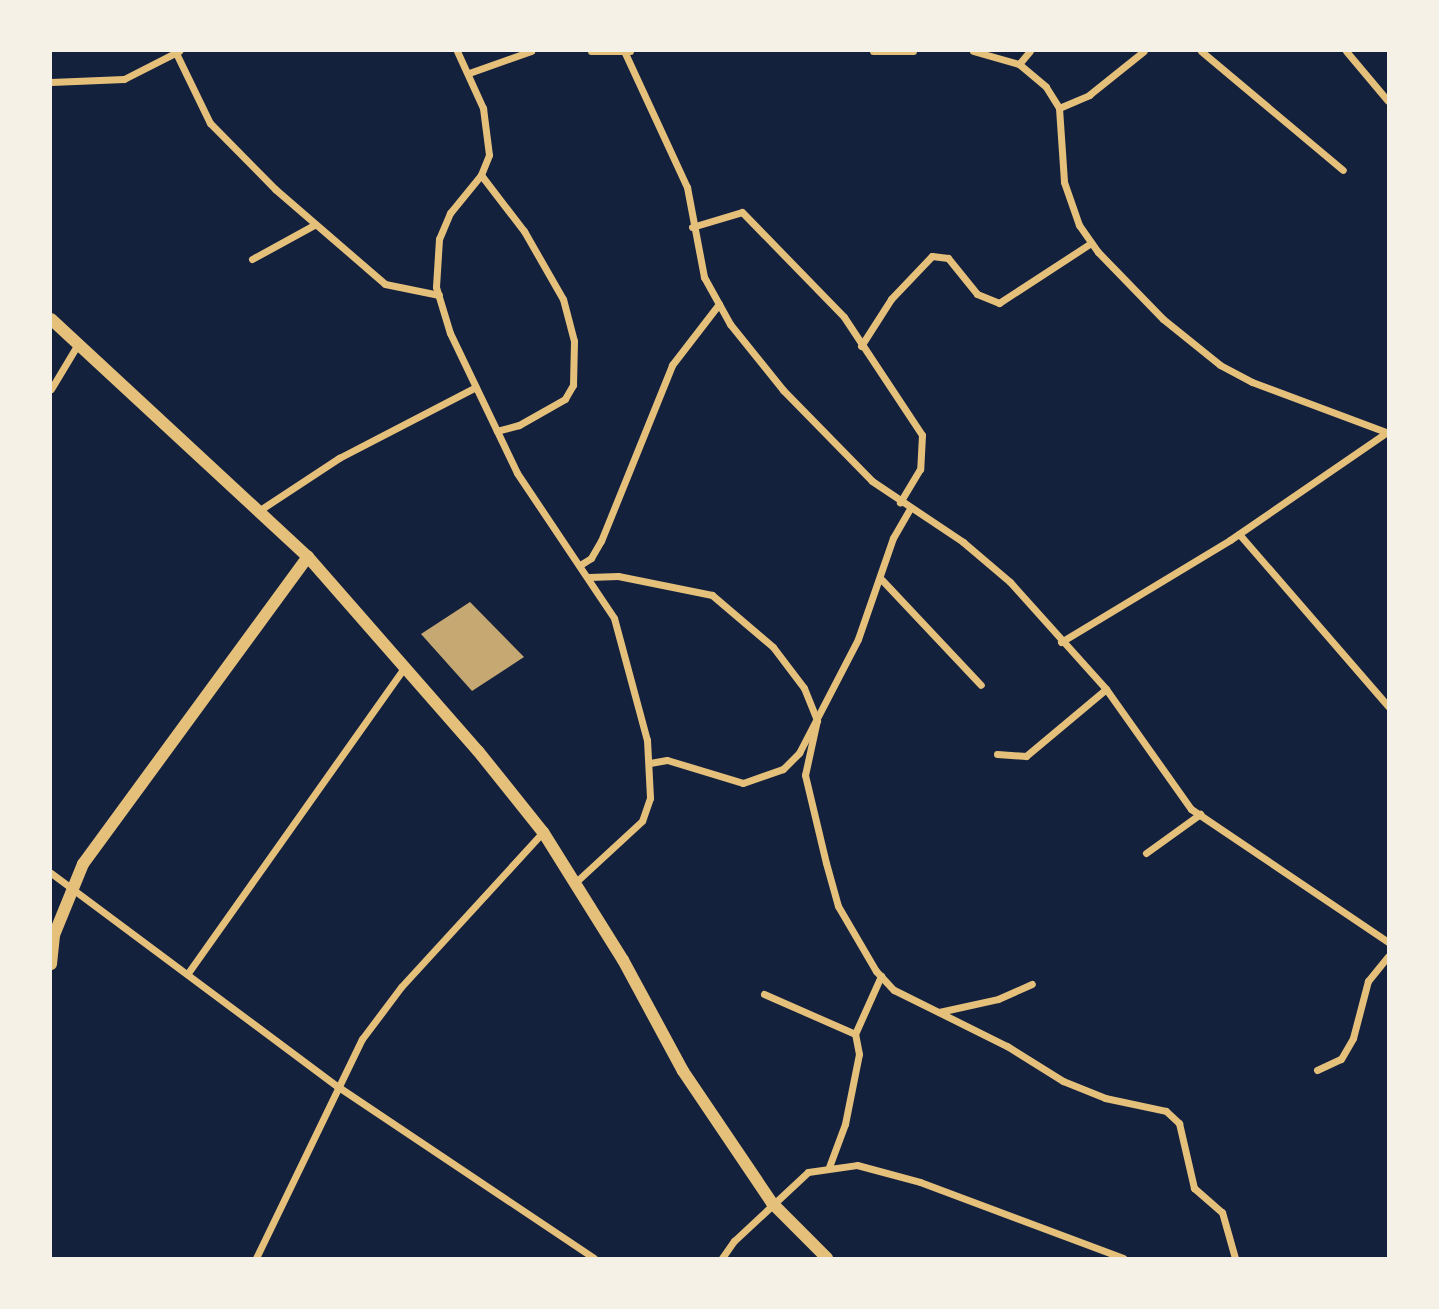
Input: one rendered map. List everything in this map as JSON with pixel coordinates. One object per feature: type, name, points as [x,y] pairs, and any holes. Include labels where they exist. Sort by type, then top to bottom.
[{"type":"street","points":[[457,51],[469,73],[489,133],[489,155],[481,175],[450,213],[439,239],[435,262],[439,295],[476,387],[542,515],[589,577],[614,618],[650,763],[650,798],[642,821],[576,881]]},
{"type":"street","points":[[469,73],[531,51]]},
{"type":"street","points":[[591,51],[627,52],[687,187],[692,227],[704,277],[719,304],[783,390],[843,454],[900,502],[963,542],[1010,582],[1061,642],[1106,689],[1200,814],[1388,942]]},
{"type":"street","points":[[873,51],[913,51]]},
{"type":"street","points":[[973,51],[1018,64],[1046,87],[1059,108],[1064,182],[1079,225],[1091,243],[1153,310],[1220,365],[1252,382],[1387,432]]},
{"type":"street","points":[[1018,64],[1030,51]]},
{"type":"street","points":[[1059,108],[1089,95],[1144,51]]},
{"type":"street","points":[[1201,51],[1343,170]]},
{"type":"street","points":[[1346,51],[1388,102]]},
{"type":"street","points":[[51,82],[124,79],[177,52],[224,141],[314,225],[384,284],[439,295]]},
{"type":"street","points":[[481,175],[524,231],[563,299],[574,341],[573,385],[565,399],[519,425],[497,431]]},
{"type":"street","points":[[692,227],[742,212],[844,317],[922,435],[920,469],[900,502]]},
{"type":"street","points":[[252,259],[314,225]]},
{"type":"street","points":[[861,346],[891,299],[932,256],[948,258],[977,294],[999,303],[1091,243]]},
{"type":"street","points":[[580,565],[592,558],[601,541],[671,365],[719,304]]},
{"type":"street","points":[[51,319],[308,557],[405,666],[543,832],[576,881],[683,1071],[772,1203],[827,1258]]},
{"type":"street","points":[[51,389],[78,344]]},
{"type":"street","points":[[260,510],[339,458],[476,387]]},
{"type":"street","points":[[1061,642],[1238,534],[1387,432]]},
{"type":"street","points":[[650,763],[667,760],[743,783],[783,769],[799,752],[858,639],[882,580],[893,538],[910,508]]},
{"type":"street","points":[[1238,534],[1388,706]]},
{"type":"street","points":[[51,964],[54,935],[83,864],[197,703],[308,557]]},
{"type":"street","points":[[589,577],[618,576],[712,595],[773,647],[804,688],[817,720],[805,775],[826,863],[838,906],[881,976],[894,990],[1063,1081],[1105,1098],[1166,1111],[1179,1122],[1194,1188],[1222,1212],[1235,1258]]},
{"type":"street","points":[[882,580],[981,685]]},
{"type":"street","points":[[188,973],[405,666]]},
{"type":"street","points":[[997,754],[1026,756],[1106,689]]},
{"type":"street","points":[[1146,853],[1171,839],[1200,814]]},
{"type":"street","points":[[256,1258],[362,1039],[401,987],[543,832]]},
{"type":"street","points":[[51,873],[337,1086],[594,1258]]},
{"type":"street","points":[[1317,1070],[1341,1059],[1353,1038],[1368,981],[1388,957]]},
{"type":"street","points":[[829,1167],[848,1112],[859,1054],[855,1034],[881,976]]},
{"type":"street","points":[[937,1012],[998,999],[1032,984]]},
{"type":"street","points":[[764,994],[855,1034]]},
{"type":"street","points":[[722,1258],[772,1203],[808,1172],[857,1165],[920,1182],[1123,1258]]},
{"type":"building","points":[[470,602],[524,657],[472,691],[421,634]]}]
